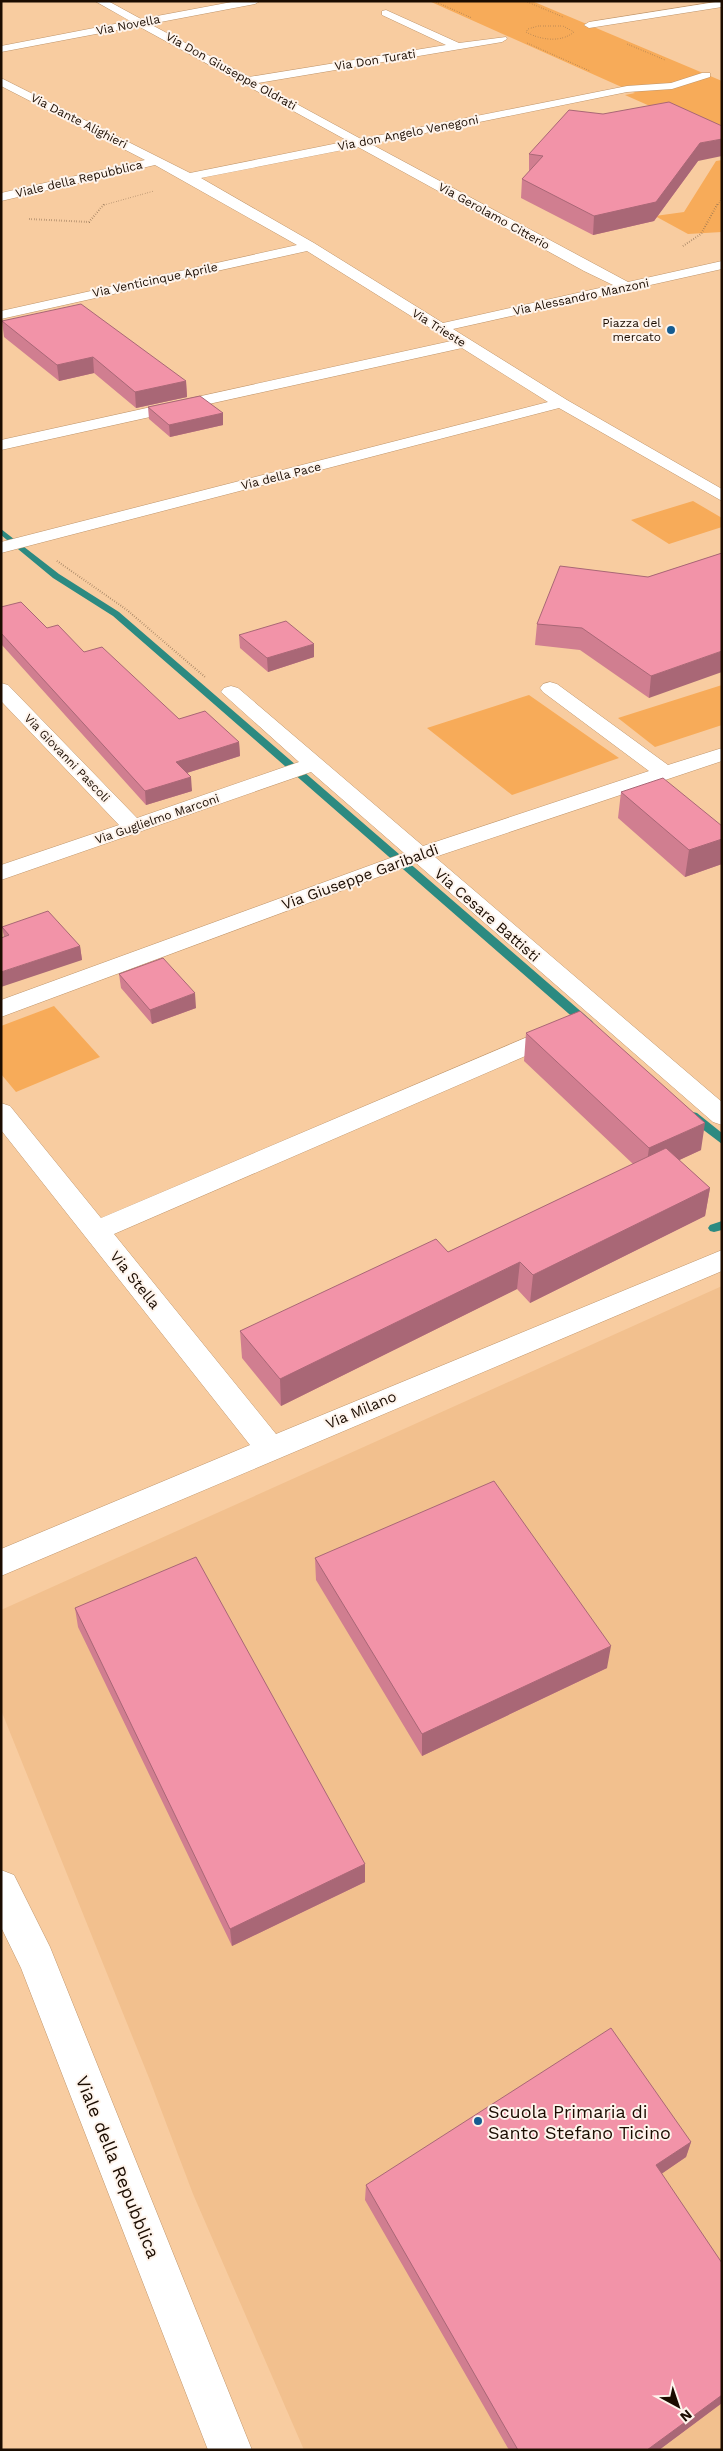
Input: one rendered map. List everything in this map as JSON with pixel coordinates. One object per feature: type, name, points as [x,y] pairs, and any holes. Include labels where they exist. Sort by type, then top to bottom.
[{"type":"street","name":"Via Don Giuseppe Oldrati","points":[[100,1],[361,142]]},
{"type":"street","name":"Via Novella","points":[[1,48],[255,1]]},
{"type":"street","points":[[589,25],[722,4]]},
{"type":"street","points":[[386,13],[458,46]]},
{"type":"street","name":"Via Don Turati","points":[[248,81],[502,39]]},
{"type":"street","name":"Via don Angelo Venegoni","points":[[193,179],[361,142],[628,89],[672,86],[710,74]]},
{"type":"street","name":"Via Dante Alighieri","points":[[1,81],[157,162]]},
{"type":"street","name":"Via Gerolamo Citterio","points":[[361,142],[589,268],[628,287]]},
{"type":"street","name":"Via Trieste","points":[[157,162],[193,179],[309,246],[561,403],[722,496]]},
{"type":"street","name":"Viale della Repubblica","points":[[1,197],[157,162]]},
{"type":"street","name":"Via Venticinque Aprile","points":[[1,315],[309,246]]},
{"type":"street","name":"Via Alessandro Manzoni","points":[[439,328],[722,265]]},
{"type":"street","points":[[700,270],[722,281]]},
{"type":"street","points":[[68,299],[84,311]]},
{"type":"street","points":[[1,445],[462,343]]},
{"type":"street","points":[[188,388],[203,399]]},
{"type":"street","name":"Via della Pace","points":[[4,547],[561,403]]},
{"type":"street","points":[[550,688],[664,772]]},
{"type":"street","name":"Via Giovanni Pascoli","points":[[1,689],[133,827]]},
{"type":"street","name":"Via Cesare Battisti","points":[[231,692],[311,764],[407,859],[590,1018],[722,1116]]},
{"type":"street","name":"Via Giuseppe Garibaldi","points":[[1,1009],[407,859],[722,754]]},
{"type":"street","name":"Via Guglielmo Marconi","points":[[1,873],[311,764]]},
{"type":"street","points":[[96,1231],[590,1018]]},
{"type":"street","name":"Via Stella","points":[[1,1112],[270,1448]]},
{"type":"street","name":"Via Milano","points":[[1,1563],[270,1448],[722,1260]]},
{"type":"street","name":"Viale della Repubblica","points":[[1,1887],[37,1960],[230,2450]]},
{"type":"path","points":[[434,1],[478,21]]},
{"type":"path","points":[[538,26],[555,26],[569,28],[574,32],[564,38],[538,38],[528,34],[526,30],[538,26]]},
{"type":"path","points":[[521,41],[591,71]]},
{"type":"path","points":[[21,218],[89,222],[105,203],[193,179]]},
{"type":"path","points":[[700,270],[669,256],[701,233],[722,197]]},
{"type":"path","points":[[29,540],[127,610],[219,688],[231,692]]},
{"type":"shaded area","points":[[429,1],[532,1],[722,81],[722,138],[625,95],[635,93]]},
{"type":"shaded area","points":[[722,160],[722,232],[688,234],[655,216],[684,212],[716,161]]},
{"type":"shaded area","points":[[693,501],[722,518],[722,527],[669,544],[631,520]]},
{"type":"shaded area","points":[[722,685],[722,725],[655,747],[618,718]]},
{"type":"shaded area","points":[[529,695],[619,758],[512,795],[427,728]]},
{"type":"shaded area","points":[[54,1006],[100,1057],[16,1092],[1,1074],[1,1026]]},
{"type":"shaded area","points":[[722,1286],[722,2450],[304,2450],[193,2194],[149,2078],[1,1710],[1,1610]]},
{"type":"building","points":[[669,102],[722,126],[722,139],[700,143],[656,202],[594,216],[522,179],[543,156],[529,154],[569,110],[603,114]]},
{"type":"building","points":[[81,304],[186,381],[135,392],[93,357],[57,365],[2,321]]},
{"type":"building","points":[[200,396],[223,413],[169,425],[148,407]]},
{"type":"building","points":[[722,553],[722,651],[651,676],[582,628],[537,624],[560,566],[648,577]]},
{"type":"building","points":[[21,602],[47,628],[58,625],[84,652],[102,647],[179,719],[205,711],[239,742],[176,762],[191,777],[145,791],[1,633],[1,607]]},
{"type":"building","points":[[286,621],[314,644],[267,658],[239,635]]},
{"type":"building","points":[[663,778],[722,826],[722,839],[689,850],[621,792]]},
{"type":"building","points":[[48,911],[80,946],[1,972],[1,938],[9,935],[2,927]]},
{"type":"building","points":[[163,958],[195,993],[150,1010],[119,974]]},
{"type":"building","points":[[580,1011],[705,1123],[649,1148],[526,1033]]},
{"type":"building","points":[[666,1148],[710,1188],[533,1275],[520,1262],[280,1379],[240,1331],[436,1239],[448,1252]]},
{"type":"building","points":[[494,1481],[611,1646],[422,1734],[315,1558]]},
{"type":"building","points":[[196,1557],[365,1864],[230,1929],[75,1608]]},
{"type":"building","points":[[611,2028],[691,2142],[656,2165],[722,2263],[722,2395],[647,2450],[518,2450],[366,2185]]},
{"type":"waterway","points":[[1,531],[56,576],[116,614],[588,1024]]},
{"type":"waterway","points":[[693,1116],[722,1140]]},
{"type":"waterway","points":[[714,1228],[722,1225]]},
{"type":"place","name":"Piazza del mercato","points":[[671,330]]},
{"type":"place","name":"Scuola Primaria di Santo Stefano Ticino","points":[[478,2121]]}]
